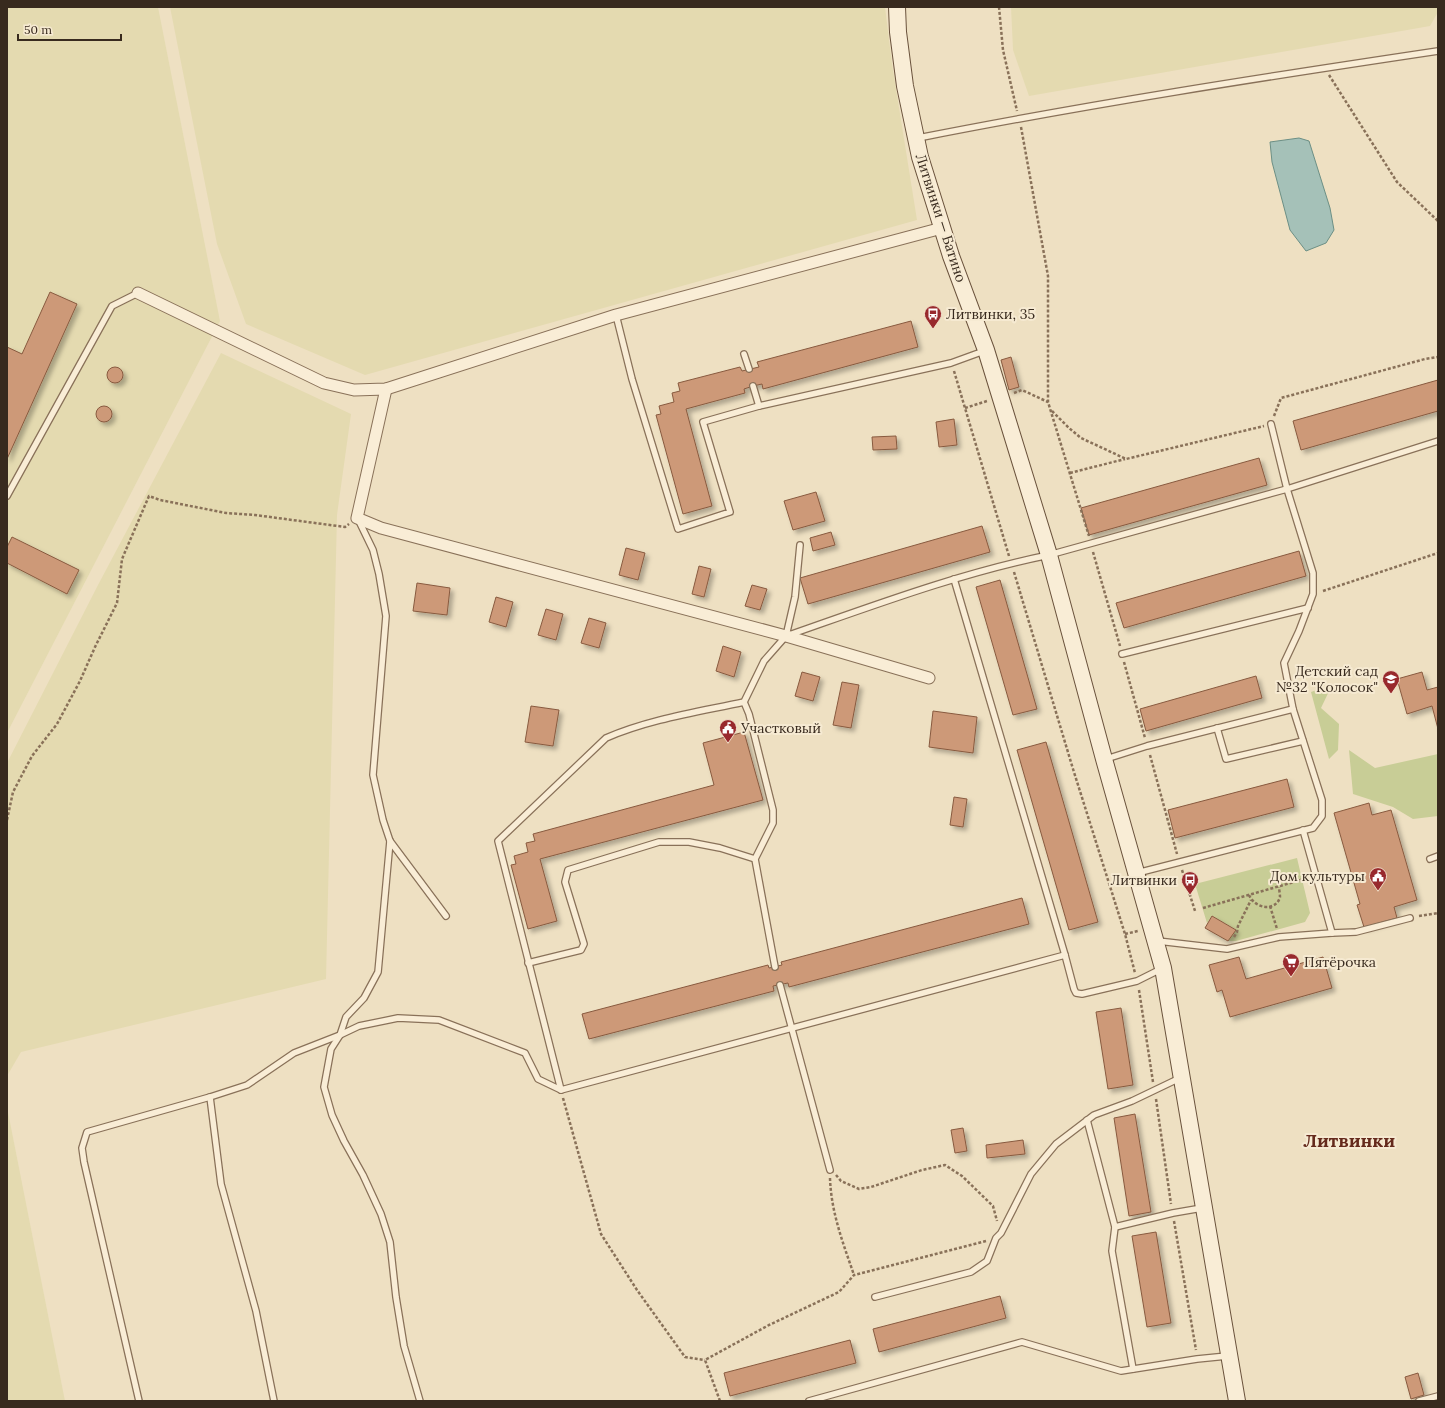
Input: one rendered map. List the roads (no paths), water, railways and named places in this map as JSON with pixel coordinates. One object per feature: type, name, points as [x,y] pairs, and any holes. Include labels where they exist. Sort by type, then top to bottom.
[{"type":"street","name":"Литвинки — Батино","points":[[897,7],[903,74],[915,138],[925,175],[942,228],[986,351],[1049,554],[1136,873],[1150,935],[1163,968],[1237,1401]]},
{"type":"street","points":[[138,293],[324,382],[354,390],[386,389],[616,315],[942,228]]},
{"type":"street","points":[[386,389],[357,518],[381,528],[786,636],[929,678]]},
{"type":"lane","points":[[915,138],[1019,118],[1438,51]]},
{"type":"lane","points":[[7,496],[112,306],[138,293]]},
{"type":"lane","points":[[616,315],[632,379],[678,529],[730,512],[703,422],[759,406],[951,363],[986,351]]},
{"type":"lane","points":[[744,354],[749,369]]},
{"type":"lane","points":[[754,386],[759,406]]},
{"type":"lane","points":[[1136,873],[1313,828],[1322,816],[1322,800],[1294,709],[1284,663],[1299,631],[1313,594],[1313,572],[1287,490],[1271,424]]},
{"type":"lane","points":[[786,636],[954,578],[1287,490],[1438,441]]},
{"type":"lane","points":[[357,518],[373,550],[379,574],[386,616],[373,775],[383,820],[390,841],[446,916]]},
{"type":"lane","points":[[775,967],[755,859],[773,822],[773,810],[749,714],[744,702],[764,661],[786,636],[795,596],[800,545]]},
{"type":"lane","points":[[954,578],[1076,993],[1082,994],[1137,981],[1163,968]]},
{"type":"lane","points":[[1122,654],[1308,608]]},
{"type":"lane","points":[[561,1090],[498,841],[606,738],[620,732],[674,717],[744,702]]},
{"type":"lane","points":[[1104,759],[1147,746],[1294,709]]},
{"type":"lane","points":[[1216,728],[1226,759],[1303,741]]},
{"type":"lane","points":[[1303,830],[1332,932]]},
{"type":"lane","points":[[390,841],[378,972],[364,998],[346,1017],[340,1035],[331,1049],[324,1087],[332,1114],[381,1214],[390,1242],[396,1297],[404,1346],[420,1401]]},
{"type":"lane","points":[[528,963],[581,950],[584,944],[565,882],[568,870],[659,842],[689,842],[720,848],[755,859]]},
{"type":"lane","points":[[1430,859],[1438,856]]},
{"type":"lane","points":[[1150,935],[1227,948],[1279,937],[1332,932],[1356,932],[1410,918]]},
{"type":"lane","points":[[139,1401],[82,1148],[87,1132],[247,1085],[294,1053],[359,1026],[398,1018],[439,1020],[525,1053],[538,1079],[561,1090],[791,1027],[1065,955]]},
{"type":"lane","points":[[780,985],[830,1170]]},
{"type":"lane","points":[[875,1297],[971,1272],[986,1262],[996,1238],[1001,1233],[1031,1174],[1056,1144],[1094,1115],[1132,1101],[1182,1077]]},
{"type":"lane","points":[[210,1097],[221,1184],[256,1311],[274,1401]]},
{"type":"lane","points":[[1087,1120],[1115,1227],[1112,1250],[1132,1369]]},
{"type":"lane","points":[[1115,1227],[1173,1213],[1204,1208]]},
{"type":"lane","points":[[809,1401],[1022,1342],[1121,1371],[1197,1359],[1229,1356]]},
{"type":"lane","points":[[1419,1401],[1438,1396]]},
{"type":"water","points":[[1299,138],[1309,141],[1330,208],[1334,230],[1326,243],[1306,251],[1290,230],[1272,162],[1270,142]]},
{"type":"place","name":"Литвинки, 35","points":[[933,329]]},
{"type":"place","name":"Детский сад №32 \"Колосок\"","points":[[1391,694]]},
{"type":"place","name":"Участковый","points":[[728,743]]},
{"type":"place","name":"Дом культуры","points":[[1378,891]]},
{"type":"place","name":"Литвинки","points":[[1190,895]]},
{"type":"place","name":"Пятёрочка","points":[[1291,977]]},
{"type":"district","name":"Литвинки","points":[[1349,1141]]}]
